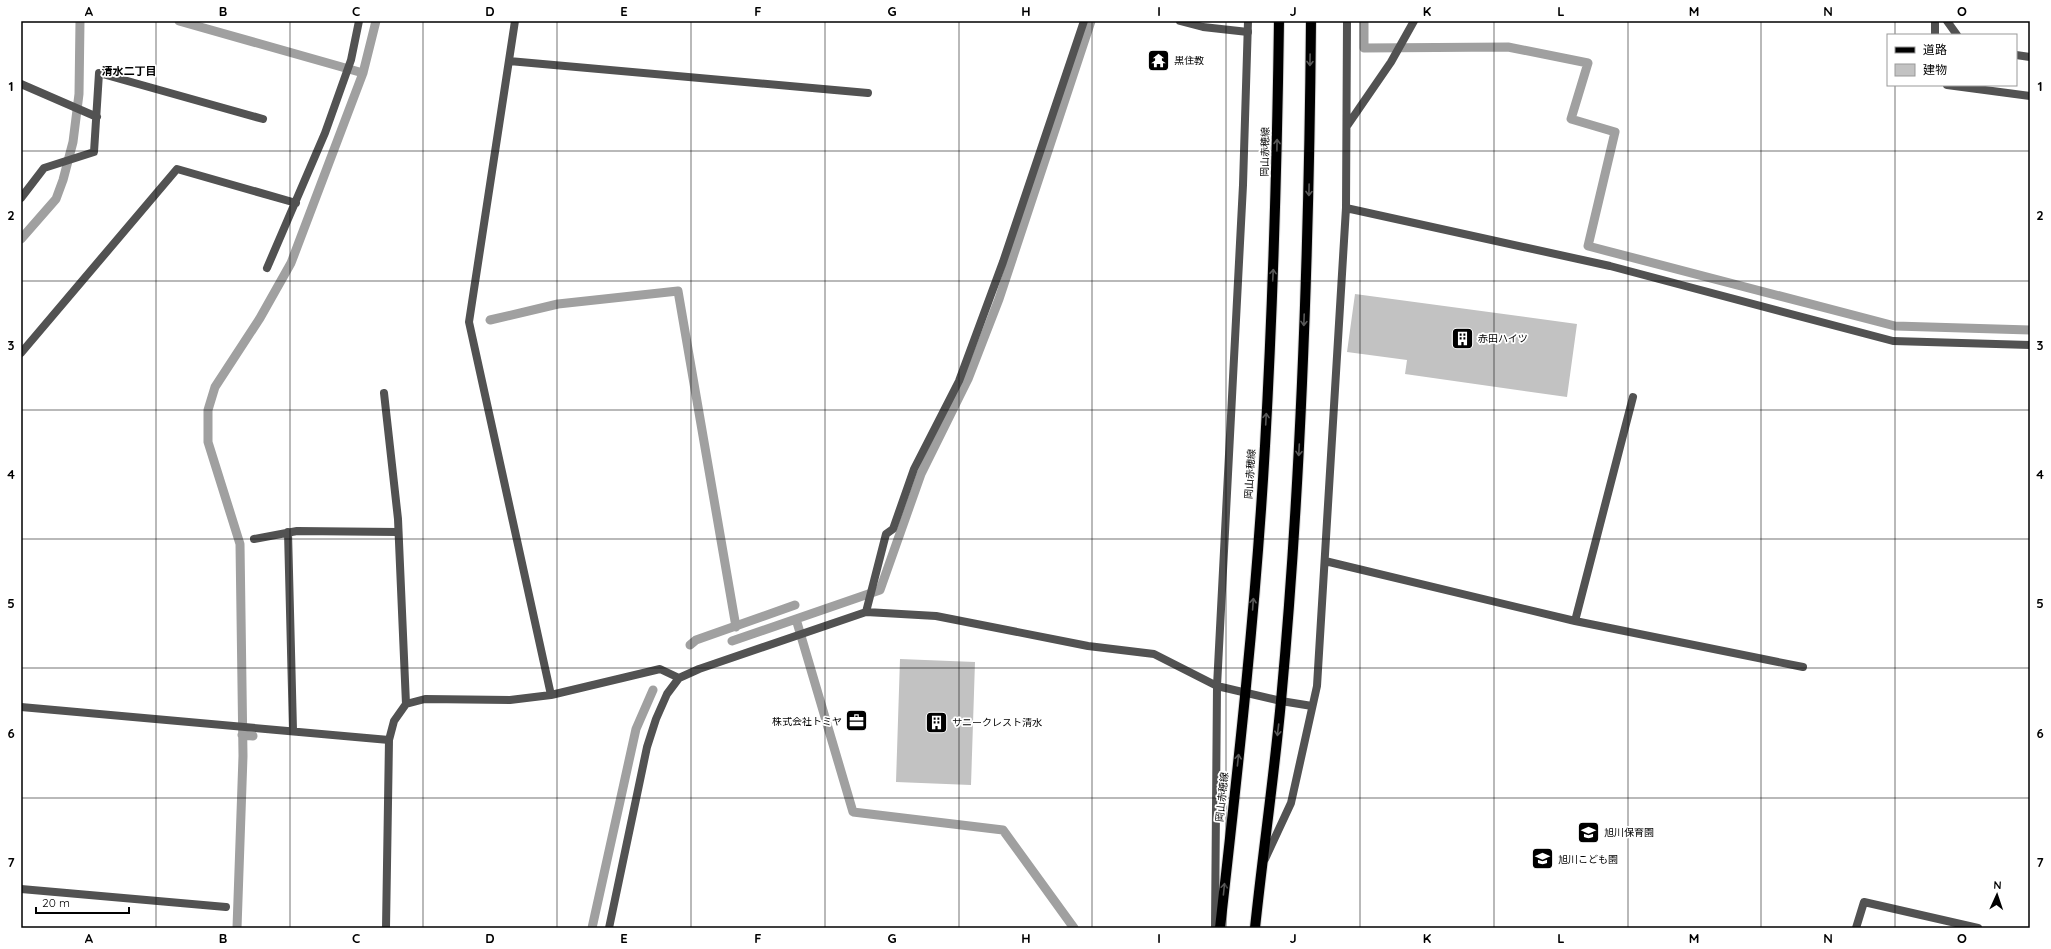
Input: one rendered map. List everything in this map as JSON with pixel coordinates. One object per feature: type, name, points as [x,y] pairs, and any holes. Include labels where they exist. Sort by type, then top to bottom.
[{"type":"main road","name":"岡山赤穂線","points":[[1220,928],[1246,693],[1265,439],[1276,202],[1279,21]]},
{"type":"main road","points":[[1255,928],[1281,701],[1299,452],[1309,202],[1311,21]]},
{"type":"street","points":[[267,268],[326,133],[351,60],[359,21]]},
{"type":"street","points":[[515,21],[469,322],[550,695]]},
{"type":"street","points":[[866,612],[886,534],[893,529],[914,469],[961,374],[1003,262],[1084,21]]},
{"type":"street","points":[[1180,21],[1203,27],[1248,32]]},
{"type":"street","points":[[1215,928],[1214,796],[1217,686],[1243,185],[1248,21]]},
{"type":"street","points":[[1262,865],[1291,803],[1317,686],[1346,208],[1347,21]]},
{"type":"street","points":[[1347,126],[1399,47],[1414,21]]},
{"type":"street","points":[[1935,21],[1935,34]]},
{"type":"street","points":[[1947,21],[1957,34]]},
{"type":"street","points":[[2017,55],[2030,57]]},
{"type":"street","points":[[509,60],[868,93]]},
{"type":"street","points":[[21,198],[44,168],[94,152],[99,73],[263,119]]},
{"type":"street","points":[[21,84],[97,117]]},
{"type":"street","points":[[1955,86],[2030,96]]},
{"type":"street","points":[[21,353],[177,169],[296,203]]},
{"type":"street","points":[[1346,208],[1610,266],[1893,342],[2030,345]]},
{"type":"street","points":[[384,393],[398,532],[406,704],[394,721],[389,740],[386,928]]},
{"type":"street","points":[[1575,622],[1633,397]]},
{"type":"street","points":[[254,539],[288,532],[398,532]]},
{"type":"street","points":[[288,532],[292,730]]},
{"type":"street","points":[[1325,561],[1575,622],[1803,667]]},
{"type":"street","points":[[609,928],[647,747],[666,694],[679,678],[699,669],[866,612],[936,616],[1088,646],[1154,654],[1217,686],[1281,701],[1312,706]]},
{"type":"street","points":[[406,704],[425,699],[510,700],[550,695],[660,670],[679,678]]},
{"type":"street","points":[[21,707],[250,726],[389,740]]},
{"type":"street","points":[[21,889],[226,907]]},
{"type":"street","points":[[1856,928],[1864,902],[1978,928]]},
{"type":"building","name":"赤田ハイツ","points":[[1355,294],[1577,324],[1567,397],[1405,374],[1407,360],[1347,352]]},
{"type":"building","name":"サニークレスト清水","points":[[900,659],[975,662],[971,785],[896,782]]},
{"type":"waterway","points":[[21,239],[56,199],[63,180],[73,142],[79,94],[80,21]]},
{"type":"waterway","points":[[179,21],[363,73]]},
{"type":"waterway","points":[[237,928],[243,756],[240,544],[208,442],[208,410],[215,387],[260,318],[291,263],[363,73],[376,21]]},
{"type":"waterway","points":[[732,641],[880,590],[921,474],[968,379],[999,299],[1091,21]]},
{"type":"waterway","points":[[1364,21],[1364,48],[1508,47],[1588,63],[1571,119],[1615,132],[1588,246],[1895,326],[2030,330]]},
{"type":"waterway","points":[[490,320],[558,304],[678,291],[736,627]]},
{"type":"waterway","points":[[690,645],[696,640],[795,605]]},
{"type":"waterway","points":[[796,619],[853,812],[1003,830],[1074,928]]},
{"type":"waterway","points":[[592,928],[636,729],[653,690]]},
{"type":"waterway","points":[[242,735],[253,736]]},
{"type":"place","name":"黒住教","points":[[1158,60]]},
{"type":"place","name":"赤田ハイツ","points":[[1462,338]]},
{"type":"place","name":"株式会社トミヤ","points":[[857,721]]},
{"type":"place","name":"サニークレスト清水","points":[[936,722]]},
{"type":"place","name":"旭川保育園","points":[[1588,832]]},
{"type":"place","name":"旭川こども園","points":[[1542,859]]},
{"type":"district","name":"清水二丁目","points":[[129,71]]}]
